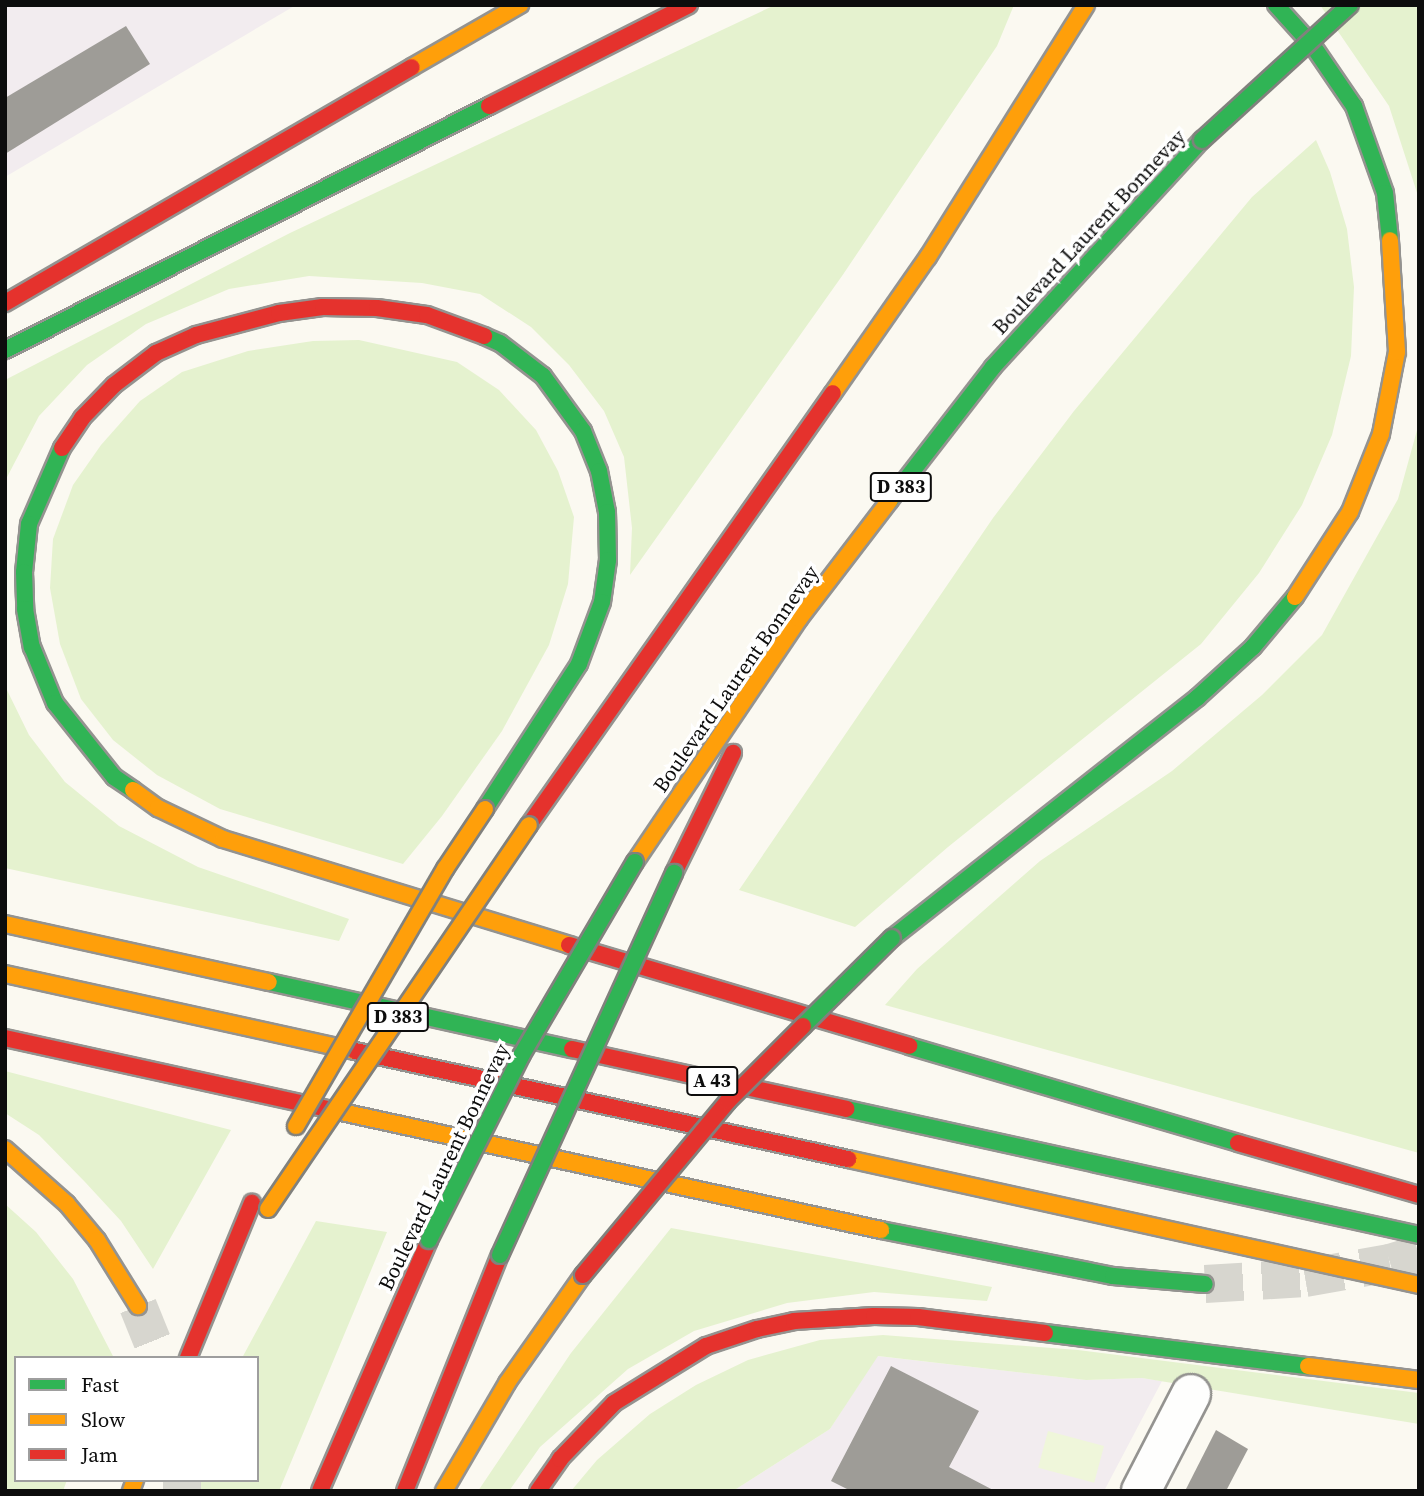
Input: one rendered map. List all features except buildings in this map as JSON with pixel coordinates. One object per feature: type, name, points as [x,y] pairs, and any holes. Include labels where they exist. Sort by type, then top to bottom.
[{"type":"highway","points":[[5,303],[520,5]]},
{"type":"highway","points":[[5,350],[689,5]]},
{"type":"highway","name":"D 383","points":[[191,1356],[268,1209],[529,825],[928,257],[1086,5]]},
{"type":"highway","points":[[444,1491],[507,1383],[583,1275],[728,1101],[892,938],[1197,698],[1253,647],[1302,589],[1350,512],[1381,434],[1397,352],[1394,275],[1385,193],[1354,106],[1313,46],[1276,5]]},
{"type":"highway","name":"Boulevard Laurent Bonnevay","points":[[320,1491],[429,1240],[521,1056],[635,862],[799,619],[993,367],[1202,140],[1350,5]]},
{"type":"highway","points":[[286,1143],[445,869],[579,664],[602,602],[608,560],[607,512],[599,471],[583,431],[543,376],[500,343],[456,324],[427,315],[377,308],[323,307],[279,313],[196,335],[156,353],[114,385],[82,418],[59,453],[29,524],[24,572],[25,609],[32,647],[55,703],[114,778],[158,808],[223,839],[1132,1113],[1419,1195]]},
{"type":"highway","points":[[405,1491],[500,1255],[674,873],[799,619]]},
{"type":"highway","name":"A 43","points":[[5,924],[1419,1235]]},
{"type":"highway","name":"A 43","points":[[5,974],[1419,1285]]},
{"type":"highway","points":[[5,1038],[72,1055],[420,1127],[1006,1257],[1113,1276],[1205,1284]]},
{"type":"highway","points":[[5,1149],[68,1204],[97,1240],[138,1306]]},
{"type":"highway","points":[[191,1356],[255,1197]]},
{"type":"highway","points":[[538,1491],[560,1459],[614,1403],[706,1346],[757,1329],[794,1321],[874,1316],[918,1317],[1419,1380]]},
{"type":"street","points":[[1142,1491],[1191,1394]]},
{"type":"shaded area","points":[[5,5],[296,5],[5,177]]},
{"type":"shaded area","points":[[877,1356],[1086,1380],[1142,1378],[1162,1381],[1104,1491],[733,1491],[830,1429]]},
{"type":"green space","points":[[775,5],[1014,5],[997,46],[842,276],[630,575],[632,528],[624,457],[604,411],[569,365],[531,327],[480,294],[422,283],[309,276],[229,289],[146,324],[87,365],[39,416],[5,481],[5,380],[290,233]]},
{"type":"green space","points":[[1320,5],[1419,5],[1419,199],[1389,106]]},
{"type":"green space","points":[[1316,140],[1330,172],[1347,229],[1354,287],[1351,356],[1332,435],[1302,505],[1259,573],[1201,644],[948,847],[855,927],[739,890],[993,518],[1074,411],[1252,197]]},
{"type":"green space","points":[[359,340],[457,362],[499,390],[536,430],[558,471],[574,517],[568,584],[549,645],[502,731],[442,816],[403,864],[220,809],[157,775],[113,740],[81,699],[60,644],[50,588],[53,539],[73,485],[101,445],[140,401],[182,372],[248,351],[313,341]]},
{"type":"green space","points":[[1419,423],[1419,1153],[885,1005],[917,969],[1040,861],[1172,771],[1262,695],[1322,635],[1398,499]]},
{"type":"green space","points":[[5,686],[29,735],[65,782],[119,826],[198,867],[349,919],[339,941],[5,868]]},
{"type":"green space","points":[[5,1071],[231,1130],[153,1269],[121,1221],[85,1182],[39,1135],[5,1113]]},
{"type":"green space","points":[[5,1204],[36,1232],[73,1279],[113,1356],[14,1356],[14,1482],[66,1482],[63,1491],[5,1491]]},
{"type":"green space","points":[[316,1221],[387,1232],[279,1491],[171,1491],[175,1482],[259,1482],[259,1356],[243,1356]]},
{"type":"green space","points":[[671,1228],[992,1287],[987,1301],[874,1292],[787,1303],[694,1331],[628,1369],[540,1447],[509,1491],[478,1491],[571,1353]]},
{"type":"green space","points":[[883,1335],[1078,1350],[1419,1393],[1419,1424],[1142,1378],[1086,1380],[878,1356],[830,1429],[733,1491],[571,1491],[597,1460],[650,1414],[696,1385],[748,1360],[820,1340]]},
{"type":"green space","points":[[1048,1431],[1104,1446],[1094,1483],[1038,1468]]},
{"type":"tunnel","points":[[1205,1284],[1305,1278],[1390,1263],[1419,1254]]},
{"type":"tunnel","points":[[138,1306],[158,1356]]},
{"type":"tunnel","points":[[182,1482],[182,1491]]},
{"type":"traffic: fast","points":[[1276,5],[1313,46],[1354,106],[1385,193],[1390,240]]},
{"type":"traffic: fast","points":[[1202,140],[1350,5]]},
{"type":"traffic: fast","points":[[5,350],[489,106]]},
{"type":"traffic: fast","points":[[890,500],[993,367],[1202,140]]},
{"type":"traffic: fast","points":[[484,336],[500,343],[543,376],[583,431],[599,471],[607,512],[608,560],[602,602],[579,664],[485,809]]},
{"type":"traffic: fast","points":[[62,448],[29,524],[24,572],[25,609],[32,647],[55,703],[114,777],[133,790]]},
{"type":"traffic: fast","points":[[892,938],[1197,698],[1253,647],[1295,597]]},
{"type":"traffic: fast","points":[[429,1240],[521,1056],[635,862]]},
{"type":"traffic: fast","points":[[500,1255],[674,873]]},
{"type":"traffic: fast","points":[[803,1026],[892,938]]},
{"type":"traffic: fast","points":[[269,982],[572,1049]]},
{"type":"traffic: fast","points":[[909,1046],[1238,1143]]},
{"type":"traffic: fast","points":[[847,1109],[1419,1235]]},
{"type":"traffic: fast","points":[[881,1230],[1113,1276],[1205,1284]]},
{"type":"traffic: fast","points":[[1045,1333],[1308,1366]]},
{"type":"traffic: slow","points":[[412,67],[520,5]]},
{"type":"traffic: slow","points":[[833,393],[928,257],[1086,5]]},
{"type":"traffic: slow","points":[[1295,597],[1350,512],[1381,434],[1397,352],[1390,240]]},
{"type":"traffic: slow","points":[[635,862],[799,619],[890,500]]},
{"type":"traffic: slow","points":[[133,790],[158,808],[223,839],[569,945]]},
{"type":"traffic: slow","points":[[296,1126],[445,869],[485,809]]},
{"type":"traffic: slow","points":[[268,1209],[529,825]]},
{"type":"traffic: slow","points":[[5,924],[269,982]]},
{"type":"traffic: slow","points":[[5,974],[355,1051]]},
{"type":"traffic: slow","points":[[337,1111],[881,1230]]},
{"type":"traffic: slow","points":[[5,1149],[67,1204],[97,1240],[138,1306]]},
{"type":"traffic: slow","points":[[848,1159],[1419,1285]]},
{"type":"traffic: slow","points":[[444,1491],[507,1383],[583,1275]]},
{"type":"traffic: slow","points":[[1308,1366],[1419,1380]]},
{"type":"traffic: slow","points":[[131,1491],[134,1482]]},
{"type":"traffic: jam","points":[[489,106],[689,5]]},
{"type":"traffic: jam","points":[[5,303],[412,67]]},
{"type":"traffic: jam","points":[[62,448],[82,418],[114,385],[156,353],[196,335],[279,313],[323,307],[377,308],[427,315],[484,336]]},
{"type":"traffic: jam","points":[[529,825],[833,393]]},
{"type":"traffic: jam","points":[[674,873],[733,753]]},
{"type":"traffic: jam","points":[[569,945],[909,1046]]},
{"type":"traffic: jam","points":[[583,1275],[728,1101],[803,1026]]},
{"type":"traffic: jam","points":[[5,1038],[337,1111]]},
{"type":"traffic: jam","points":[[572,1049],[847,1109]]},
{"type":"traffic: jam","points":[[355,1051],[848,1159]]},
{"type":"traffic: jam","points":[[1238,1143],[1419,1195]]},
{"type":"traffic: jam","points":[[189,1356],[252,1203]]},
{"type":"traffic: jam","points":[[320,1491],[429,1240]]},
{"type":"traffic: jam","points":[[405,1491],[500,1255]]},
{"type":"traffic: jam","points":[[538,1491],[560,1459],[614,1403],[706,1346],[757,1329],[794,1321],[874,1316],[918,1317],[1045,1333]]}]
